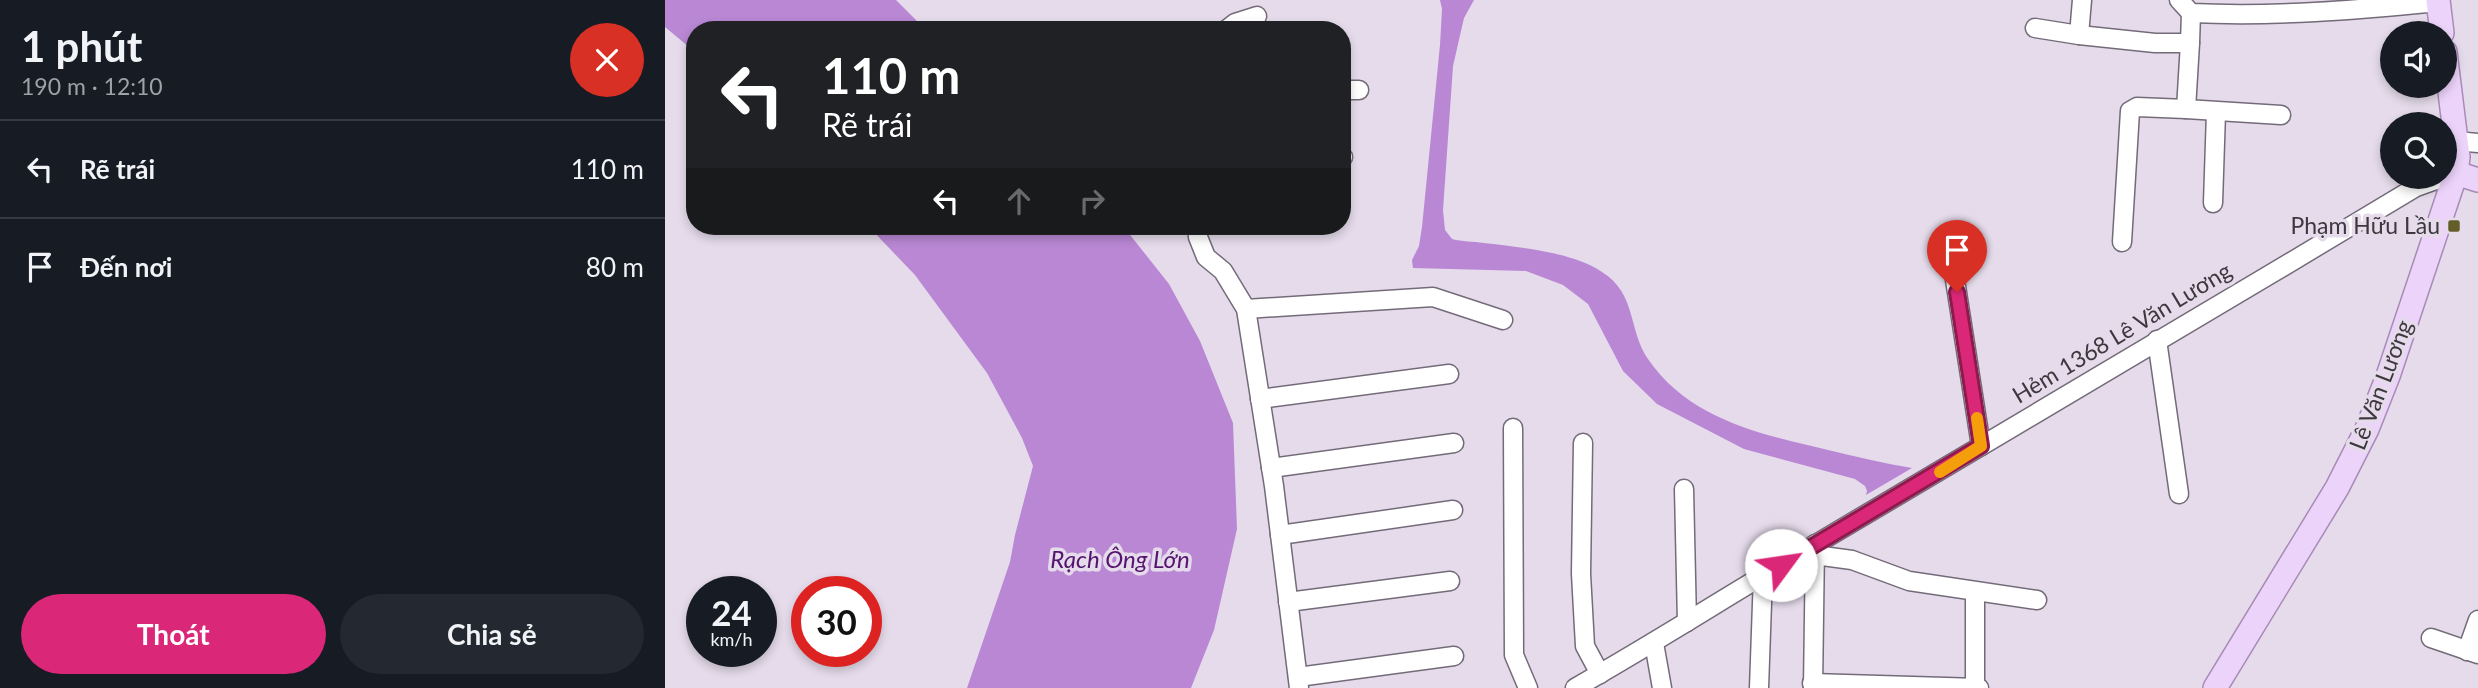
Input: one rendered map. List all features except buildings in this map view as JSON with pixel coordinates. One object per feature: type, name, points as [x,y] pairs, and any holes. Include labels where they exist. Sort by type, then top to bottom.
[{"type":"main road","points":[[2438,1],[2440,21]]},
{"type":"main road","name":"Lê Văn Lương","points":[[2456,98],[2467,142],[2457,159]]},
{"type":"main road","points":[[2457,176],[2478,180]]},
{"type":"main road","name":"Lê Văn Lương","points":[[2215,688],[2337,488],[2367,429],[2388,376],[2444,189]]},
{"type":"street","points":[[2079,35],[2082,0]]},
{"type":"street","points":[[2186,109],[2190,43],[2185,6],[2235,10],[2438,1]]},
{"type":"street","points":[[1241,21],[1257,16]]},
{"type":"street","points":[[2035,28],[2155,43],[2190,43]]},
{"type":"street","points":[[2122,242],[2130,111],[2137,107],[2281,115]]},
{"type":"street","points":[[2213,203],[2216,112]]},
{"type":"street","name":"Hẻm 1368 Lê Văn Lương","points":[[1575,688],[1654,643],[1763,575],[1815,550],[1981,446],[2413,189]]},
{"type":"street","points":[[1198,235],[1206,257],[1223,271],[1246,309],[1271,468],[1298,683],[1454,656]]},
{"type":"street","points":[[1953,267],[1981,446]]},
{"type":"street","points":[[1246,309],[1433,297],[1503,320]]},
{"type":"street","points":[[2157,340],[2179,494]]},
{"type":"street","points":[[1260,398],[1449,374]]},
{"type":"street","points":[[1513,428],[1514,655],[1528,688]]},
{"type":"street","points":[[1271,468],[1454,443]]},
{"type":"street","points":[[1583,443],[1581,574],[1585,646],[1599,674]]},
{"type":"street","points":[[1685,489],[1687,622]]},
{"type":"street","points":[[1280,535],[1453,510]]},
{"type":"street","points":[[1976,592],[1975,688],[1813,685],[1815,550],[1909,581],[2037,600]]},
{"type":"street","points":[[1759,688],[1763,575]]},
{"type":"street","points":[[1288,602],[1450,581]]},
{"type":"street","points":[[2431,638],[2473,652],[2478,620]]},
{"type":"street","points":[[1654,643],[1663,688]]},
{"type":"water","points":[[665,0],[896,0],[917,21],[686,21],[686,44],[665,27]]},
{"type":"water","points":[[1440,0],[1474,0],[1464,18],[1453,66],[1443,210],[1445,230],[1452,239],[1561,255],[1602,272],[1613,281],[1627,302],[1637,336],[1648,359],[1664,379],[1683,396],[1704,409],[1775,437],[1912,468],[1866,495],[1865,486],[1855,479],[1744,449],[1657,404],[1623,371],[1588,304],[1563,285],[1526,271],[1413,268],[1412,260],[1419,246],[1422,227],[1440,45]]},
{"type":"water","name":"Rạch Ông Lớn","points":[[877,235],[1130,235],[1169,284],[1200,341],[1233,423],[1237,529],[1214,630],[1191,688],[967,688],[1010,562],[1033,466],[1022,438],[987,373],[915,275]]},
{"type":"slow traffic","points":[[1940,472],[1981,446],[1977,418]]},
{"type":"place","name":"Phạm Hữu Lầu","points":[[2454,226]]},
{"type":"route","points":[[1781,565],[1981,446],[1957,292]]}]
